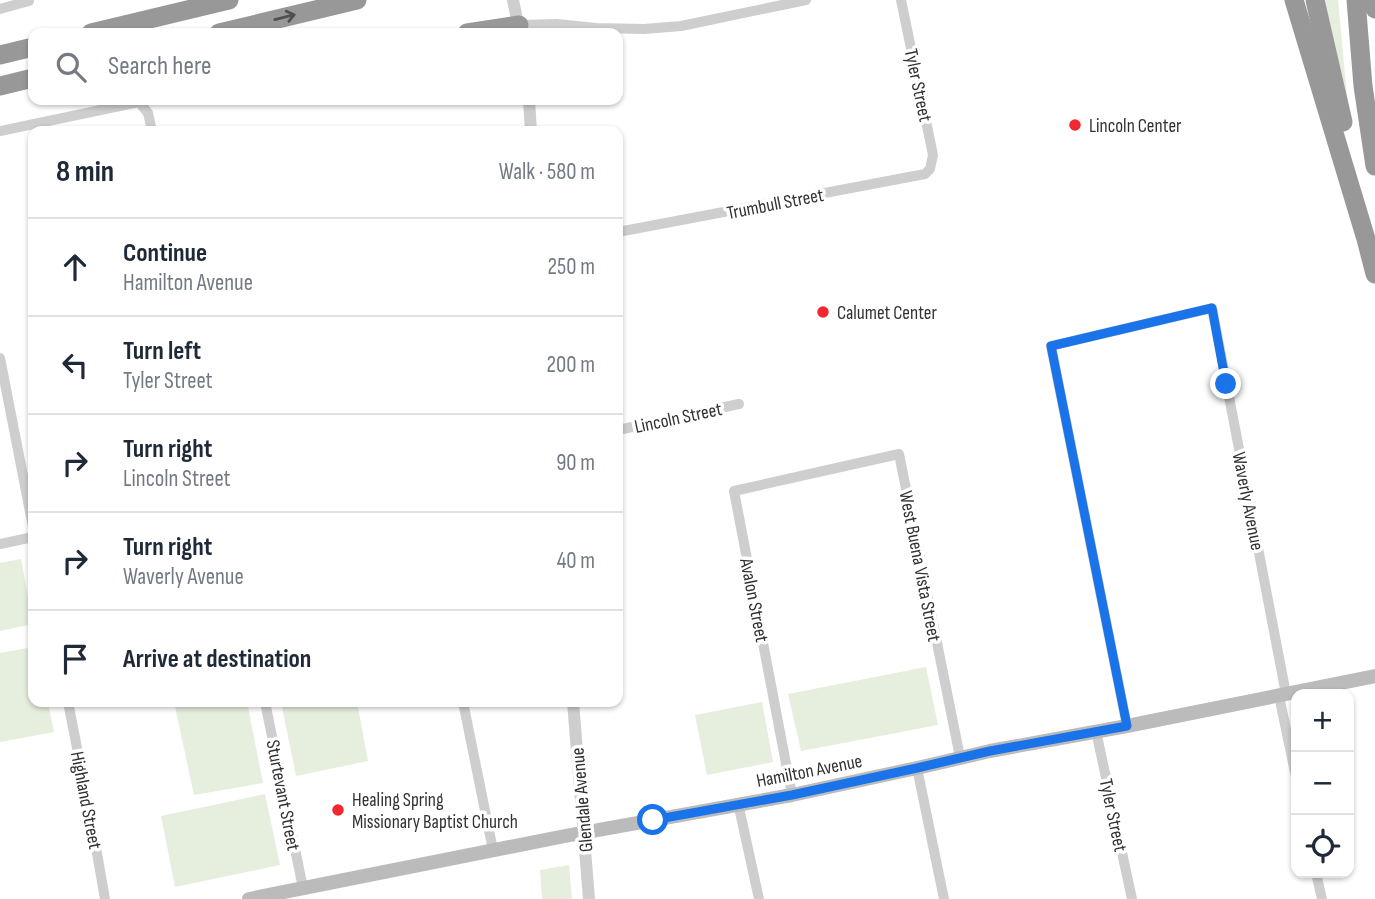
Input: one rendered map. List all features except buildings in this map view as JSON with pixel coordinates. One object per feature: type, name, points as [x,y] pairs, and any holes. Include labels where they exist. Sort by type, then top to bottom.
[{"type":"highway","points":[[115,27],[143,9],[168,0]]},
{"type":"highway","points":[[111,28],[229,0]]},
{"type":"highway","points":[[240,28],[357,0]]},
{"type":"highway","points":[[1294,0],[1375,274]]},
{"type":"highway","points":[[1315,0],[1375,241]]},
{"type":"highway","points":[[1356,0],[1363,86],[1375,166]]},
{"type":"highway","points":[[1371,0],[1375,9]]},
{"type":"highway","points":[[0,55],[28,48]]},
{"type":"highway","points":[[0,86],[28,79]]},
{"type":"main road","name":"Hamilton Avenue","points":[[250,899],[584,832],[792,795],[960,757],[1375,676]]},
{"type":"street","points":[[513,0],[519,28]]},
{"type":"street","points":[[623,29],[681,26],[806,0]]},
{"type":"street","name":"Tyler Street","points":[[901,0],[933,155],[930,169]]},
{"type":"street","points":[[0,9],[29,1]]},
{"type":"street","points":[[527,28],[557,24],[596,28]]},
{"type":"street","points":[[0,131],[125,105]]},
{"type":"street","points":[[141,105],[148,113],[151,126]]},
{"type":"street","points":[[529,105],[531,126]]},
{"type":"street","name":"Trumbull Street","points":[[623,231],[919,176],[930,169]]},
{"type":"street","name":"Waverly Avenue","points":[[1127,726],[1051,346],[1212,308],[1292,752]]},
{"type":"street","points":[[0,358],[28,501]]},
{"type":"street","name":"Lincoln Street","points":[[623,429],[739,404]]},
{"type":"street","name":"West Buena Vista Street","points":[[819,472],[899,454],[960,757]]},
{"type":"street","name":"Avalon Street","points":[[792,795],[734,491],[819,472]]},
{"type":"street","points":[[0,544],[28,538]]},
{"type":"street","name":"Highland Street","points":[[69,707],[105,899]]},
{"type":"street","name":"Sturtevant Street","points":[[266,707],[303,888]]},
{"type":"street","points":[[464,707],[494,850]]},
{"type":"street","name":"Glendale Avenue","points":[[573,707],[589,899]]},
{"type":"street","name":"Tyler Street","points":[[1096,731],[1132,899]]},
{"type":"street","points":[[917,768],[944,899]]},
{"type":"street","points":[[738,803],[759,899]]},
{"type":"street","points":[[1317,878],[1322,899]]},
{"type":"green space","points":[[1321,0],[1338,0],[1348,106]]},
{"type":"green space","points":[[21,559],[28,597],[28,625],[0,631],[0,563]]},
{"type":"green space","points":[[28,648],[28,707],[49,707],[54,732],[0,742],[0,653]]},
{"type":"green space","points":[[926,667],[938,725],[801,751],[788,694]]},
{"type":"green space","points":[[762,702],[773,762],[707,775],[695,715]]},
{"type":"green space","points":[[175,707],[248,707],[263,783],[194,795]]},
{"type":"green space","points":[[282,707],[358,707],[368,761],[296,776]]},
{"type":"green space","points":[[265,794],[280,865],[175,887],[161,816]]},
{"type":"green space","points":[[569,865],[572,899],[542,899],[540,870]]},
{"type":"place","name":"Lincoln Center","points":[[1075,125]]},
{"type":"place","name":"Calumet Center","points":[[823,312]]},
{"type":"place","name":"Healing Spring Missionary Baptist Church","points":[[338,810]]},
{"type":"route","points":[[653,820],[792,795],[960,757],[1127,726],[1051,346],[1212,308],[1226,384]]}]
